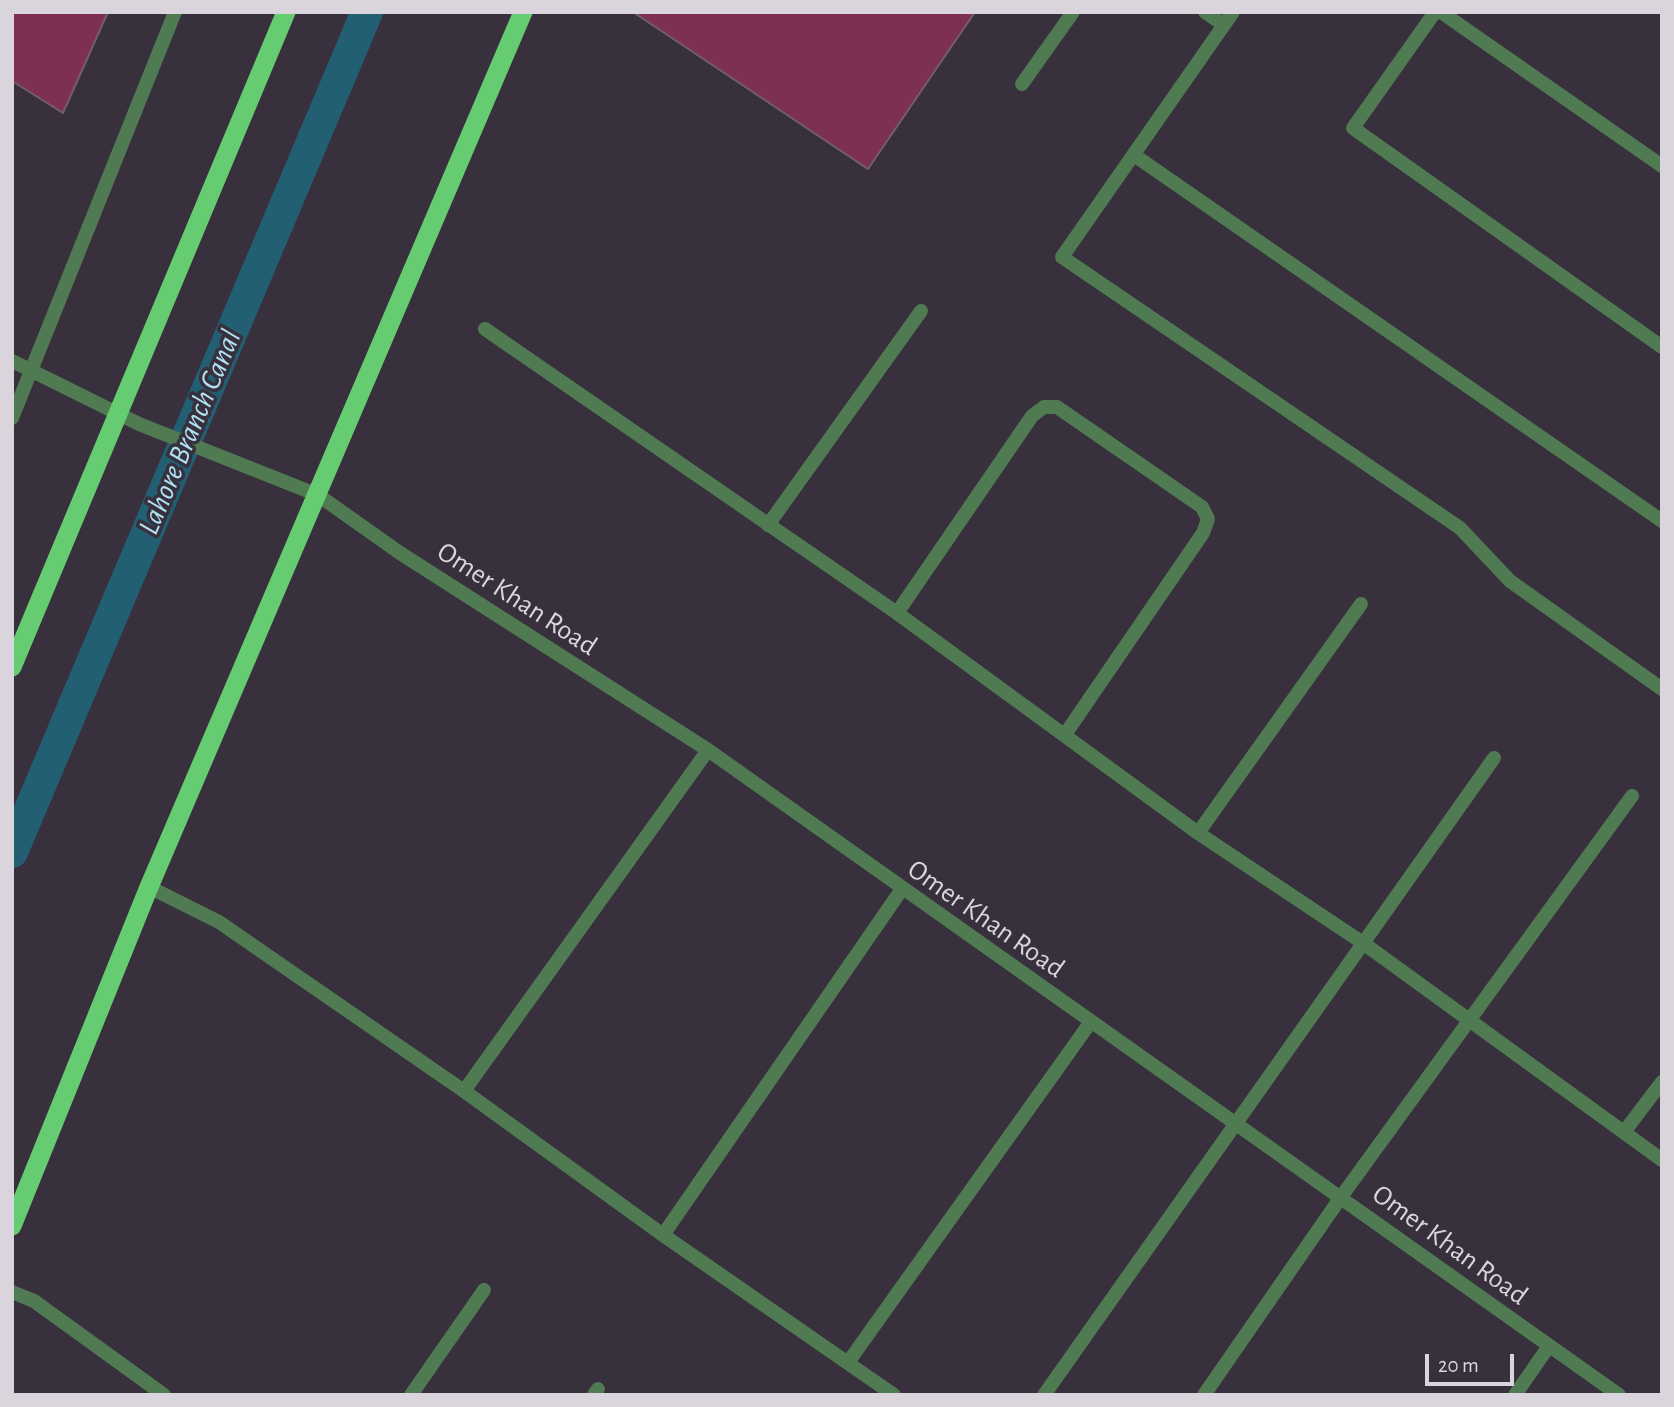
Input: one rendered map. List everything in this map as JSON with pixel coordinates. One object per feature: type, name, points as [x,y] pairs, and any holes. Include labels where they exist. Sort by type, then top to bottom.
[{"type":"highway","points":[[12,667],[286,12]]},
{"type":"highway","points":[[12,1226],[149,887],[523,12]]},
{"type":"street","points":[[12,418],[175,12]]},
{"type":"street","points":[[1022,84],[1073,12]]},
{"type":"street","points":[[1205,12],[1224,25]]},
{"type":"street","points":[[1233,12],[1062,257],[1460,528],[1510,581],[1662,689]]},
{"type":"street","points":[[1435,12],[1353,128],[1662,347]]},
{"type":"street","points":[[1441,12],[1662,166]]},
{"type":"street","points":[[1134,155],[1662,521]]},
{"type":"street","points":[[768,525],[921,311]]},
{"type":"street","points":[[485,329],[897,613],[1066,733],[1198,833],[1363,943],[1662,1160]]},
{"type":"street","name":"Omer Khan Road","points":[[12,361],[139,424],[318,495],[400,553],[708,750],[902,890],[1619,1395]]},
{"type":"street","points":[[897,613],[1032,416],[1044,407],[1057,407],[1202,507],[1208,519],[1203,533],[1066,733]]},
{"type":"street","points":[[1198,833],[1361,604]]},
{"type":"street","points":[[464,1091],[708,750]]},
{"type":"street","points":[[1044,1395],[1494,758]]},
{"type":"street","points":[[1204,1395],[1340,1197],[1632,796]]},
{"type":"street","points":[[149,887],[219,922],[464,1091],[663,1235],[894,1395]]},
{"type":"street","points":[[663,1235],[902,890]]},
{"type":"street","points":[[849,1362],[1090,1023]]},
{"type":"street","points":[[1625,1132],[1662,1082]]},
{"type":"street","points":[[411,1395],[484,1290]]},
{"type":"street","points":[[12,1292],[34,1301],[164,1395]]},
{"type":"street","points":[[1515,1395],[1549,1346]]},
{"type":"building","points":[[12,12],[108,12],[63,113],[12,81]]},
{"type":"building","points":[[633,12],[975,12],[868,169]]},
{"type":"waterway","name":"Lahore Branch Canal","points":[[12,852],[367,12]]}]
